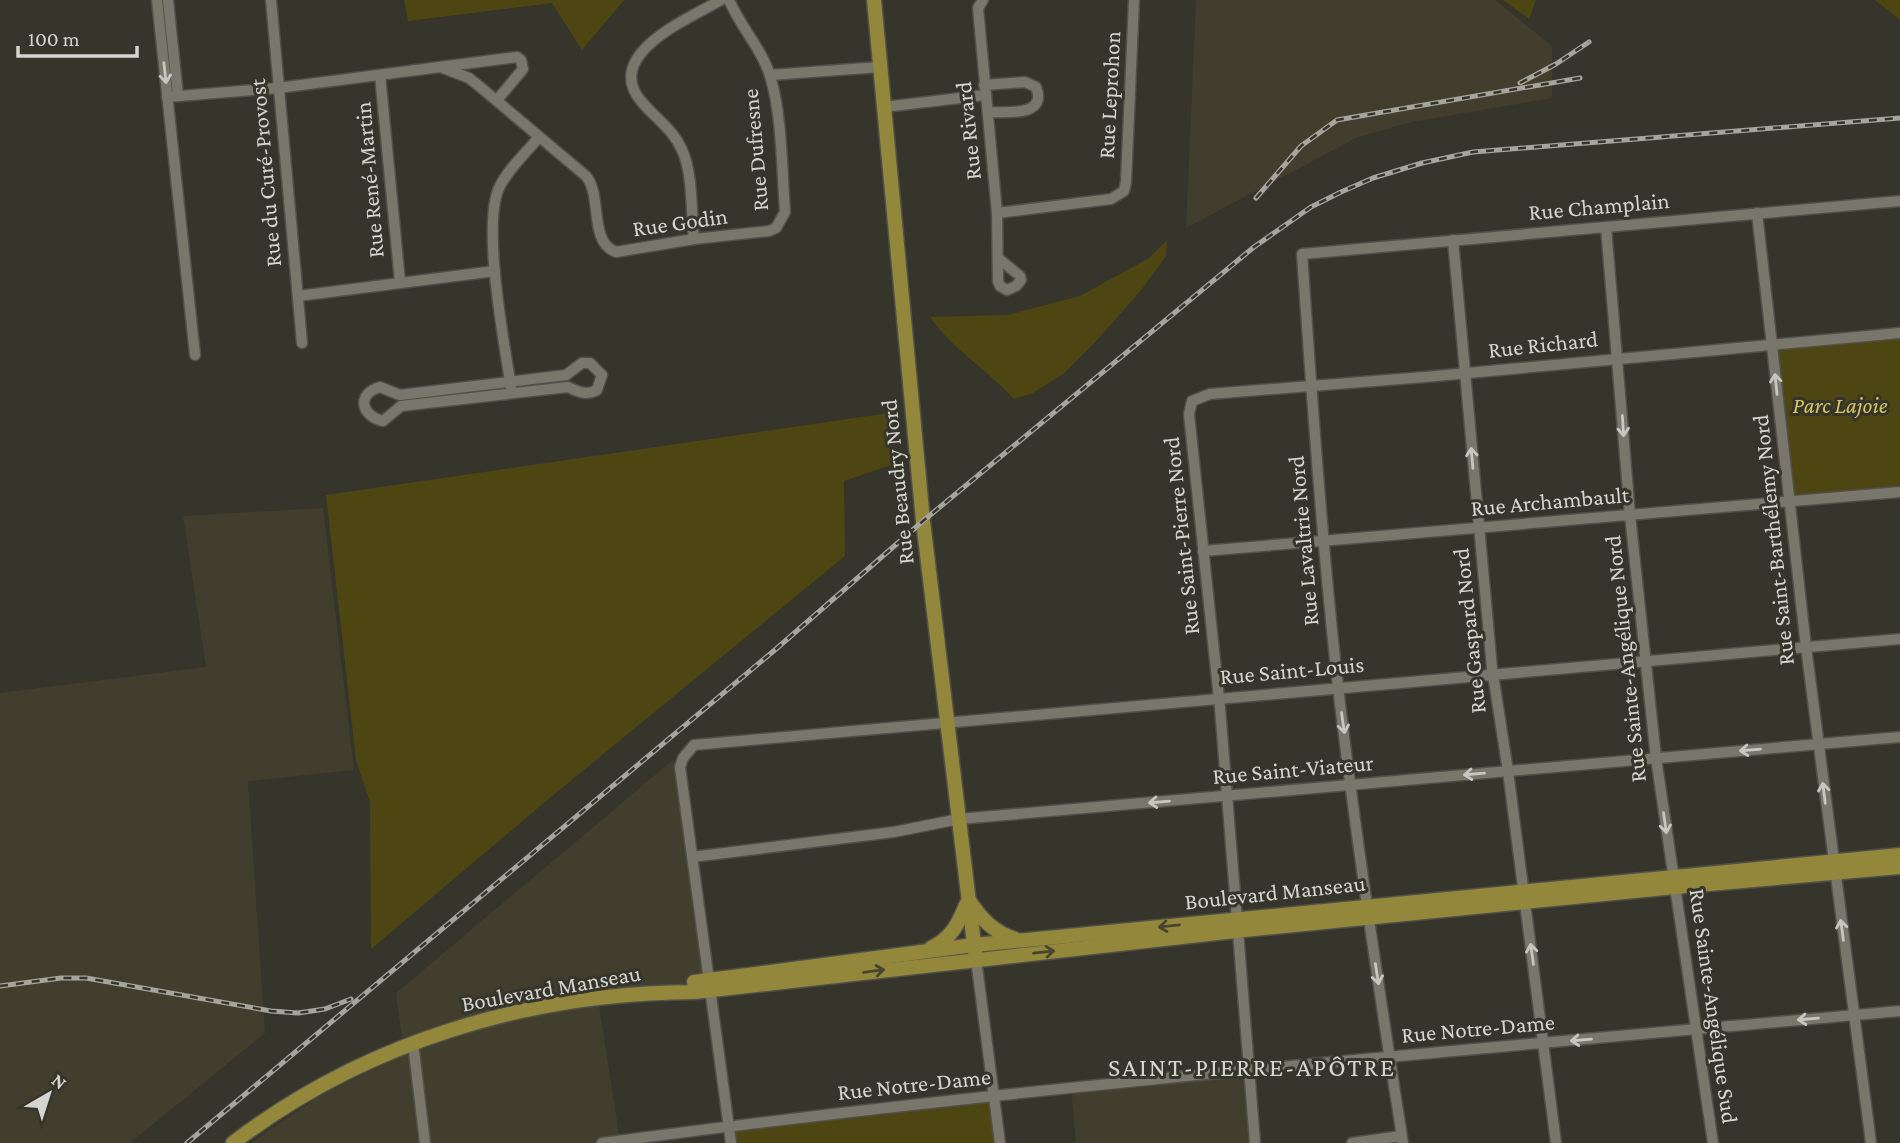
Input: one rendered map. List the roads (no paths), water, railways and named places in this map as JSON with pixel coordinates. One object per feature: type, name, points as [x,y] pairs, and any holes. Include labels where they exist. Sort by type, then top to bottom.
[{"type":"main road","name":"Rue Beaudry Nord","points":[[874,0],[923,521],[975,952]]},
{"type":"main road","name":"Boulevard Manseau","points":[[1833,867],[1900,855]]},
{"type":"main road","name":"Boulevard Manseau","points":[[708,985],[975,952],[1674,881],[1833,867],[1900,867]]},
{"type":"main road","points":[[920,953],[944,942],[952,934],[968,900],[983,921],[1002,935],[1020,941]]},
{"type":"main road","name":"Boulevard Manseau","points":[[233,1143],[318,1087],[377,1057],[486,1019],[529,1010],[920,953],[975,952],[1020,941],[1237,925]]},
{"type":"street","points":[[157,0],[173,97]]},
{"type":"street","points":[[168,0],[173,97],[195,355]]},
{"type":"street","name":"Rue du Curé-Provost","points":[[271,0],[302,343]]},
{"type":"street","points":[[694,239],[687,164],[683,151],[674,135],[640,100],[632,87],[632,74],[635,60],[648,43],[721,0]]},
{"type":"street","name":"Rue Dufresne","points":[[729,0],[770,75],[775,101],[785,212],[780,222]]},
{"type":"street","name":"Rue Leprohon","points":[[997,213],[1111,200],[1124,191],[1134,0]]},
{"type":"street","name":"Rue Rivard","points":[[982,1],[978,8],[997,213],[998,258]]},
{"type":"street","points":[[173,97],[278,88],[517,57],[521,60],[523,69],[497,100]]},
{"type":"street","points":[[770,75],[880,67]]},
{"type":"street","name":"Rue Godin","points":[[443,68],[469,78],[591,183],[600,234],[610,249],[616,252],[694,239],[769,231],[776,228],[780,222]]},
{"type":"street","name":"Rue René-Martin","points":[[380,75],[400,282]]},
{"type":"street","points":[[884,107],[1025,82],[1036,87],[1037,104],[1024,111],[988,112]]},
{"type":"street","points":[[511,387],[495,271],[493,204],[500,184],[539,137]]},
{"type":"street","name":"Rue Champlain","points":[[1302,254],[1900,201]]},
{"type":"street","name":"Rue Saint-Barthélemy Nord","points":[[1757,213],[1805,647],[1871,1143]]},
{"type":"street","name":"Rue Sainte-Angélique Nord","points":[[1606,227],[1630,515],[1656,758],[1674,881]]},
{"type":"street","name":"Rue Gaspard Nord","points":[[1453,240],[1492,673],[1508,771],[1556,1143]]},
{"type":"street","name":"Rue Lavaltrie Nord","points":[[1302,254],[1338,687],[1367,912],[1402,1139]]},
{"type":"street","points":[[298,296],[495,271]]},
{"type":"street","name":"Rue Richard","points":[[1192,401],[1210,394],[1900,333]]},
{"type":"street","points":[[511,387],[400,395],[380,387],[369,391],[364,398],[364,405],[372,417],[383,421],[401,406],[511,387],[565,375],[582,363],[590,363],[602,375],[597,390],[590,394],[568,387],[511,387]]},
{"type":"street","name":"Rue Saint-Pierre Nord","points":[[1192,401],[1189,414],[1227,796],[1255,1143]]},
{"type":"street","name":"Rue Archambault","points":[[1203,551],[1900,492]]},
{"type":"street","name":"Rue Saint-Louis","points":[[692,858],[680,767],[689,750],[694,746],[709,743],[1900,639]]},
{"type":"street","name":"Rue Saint-Viateur","points":[[692,858],[894,832],[959,819],[1900,737]]},
{"type":"street","points":[[692,858],[730,1143]]},
{"type":"street","name":"Rue Sainte-Angélique Sud","points":[[1674,881],[1713,1143]]},
{"type":"street","points":[[975,952],[1000,1143]]},
{"type":"street","name":"Rue Notre-Dame","points":[[602,1143],[729,1126],[1248,1070],[1900,1011]]},
{"type":"street","points":[[413,1043],[425,1143]]},
{"type":"street","points":[[1352,1143],[1402,1139]]},
{"type":"railway","points":[[1520,83],[1589,42]]},
{"type":"railway","points":[[1256,198],[1301,146],[1337,120],[1580,78]]},
{"type":"railway","points":[[187,1143],[776,649],[923,521],[1254,247],[1311,207],[1373,178],[1422,163],[1473,152],[1900,118]]},
{"type":"railway","points":[[0,986],[61,978],[86,978],[271,1011],[298,1013],[325,1009],[351,999]]},
{"type":"district","name":"SAINT-PIERRE-APÔTRE","points":[[1252,1067]]},
{"type":"park label","name":"Parc Lajoie","points":[[1840,405]]}]
